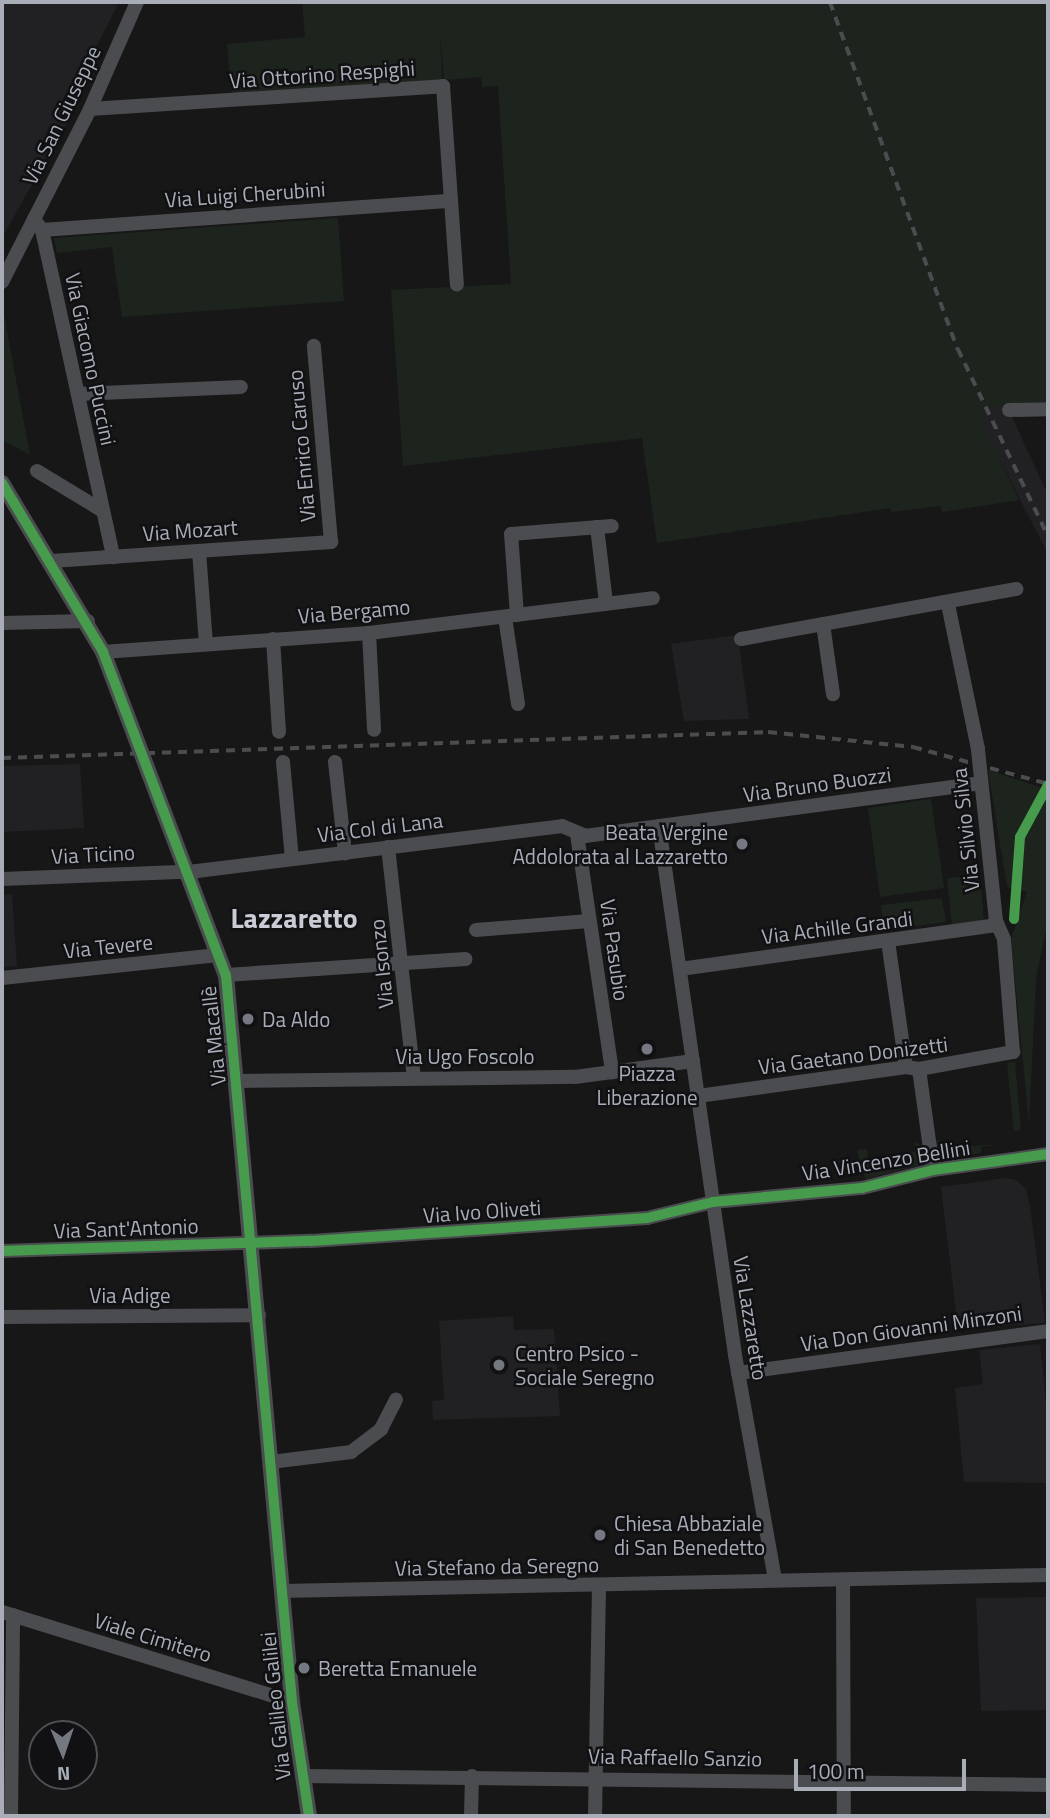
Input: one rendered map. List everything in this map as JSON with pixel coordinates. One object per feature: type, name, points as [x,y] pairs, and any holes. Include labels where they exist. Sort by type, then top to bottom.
[{"type":"street","name":"Via San Giuseppe","points":[[2,282],[38,224],[137,2]]},
{"type":"street","name":"Via Ottorino Respighi","points":[[90,110],[443,86],[457,285]]},
{"type":"street","name":"Via Luigi Cherubini","points":[[38,224],[451,201]]},
{"type":"street","name":"Via Giacomo Puccini","points":[[38,224],[113,557]]},
{"type":"street","name":"Via Enrico Caruso","points":[[314,346],[331,542]]},
{"type":"street","points":[[78,394],[242,387]]},
{"type":"street","points":[[1009,410],[1048,409]]},
{"type":"street","points":[[37,471],[103,511]]},
{"type":"street","name":"Via Macallè","points":[[2,483],[88,621],[103,652],[226,975],[282,1591]]},
{"type":"street","points":[[518,704],[511,616],[511,534],[605,527],[606,603]]},
{"type":"street","name":"Via Mozart","points":[[52,561],[331,542]]},
{"type":"street","points":[[199,551],[206,644]]},
{"type":"street","points":[[741,639],[948,604],[1017,589]]},
{"type":"street","name":"Via Bergamo","points":[[103,652],[369,633],[653,598]]},
{"type":"street","name":"Via Silvio Silva","points":[[948,604],[978,749],[998,925],[1004,939],[1013,1052]]},
{"type":"street","points":[[2,623],[88,621]]},
{"type":"street","points":[[823,624],[832,694]]},
{"type":"street","points":[[369,633],[374,730]]},
{"type":"street","points":[[273,639],[279,732]]},
{"type":"street","points":[[283,762],[292,859]]},
{"type":"street","points":[[335,762],[345,853]]},
{"type":"street","name":"Via Bruno Buozzi","points":[[577,834],[659,826],[980,783]]},
{"type":"street","name":"Via Col di Lana","points":[[187,871],[562,826],[577,834]]},
{"type":"street","points":[[659,826],[693,1061]]},
{"type":"street","name":"Via Pasubio","points":[[577,834],[612,1072]]},
{"type":"street","name":"Via Isonzo","points":[[388,847],[414,1077]]},
{"type":"street","name":"Via Ticino","points":[[2,879],[187,871]]},
{"type":"street","points":[[476,930],[589,921]]},
{"type":"street","name":"Via Achille Grandi","points":[[680,969],[998,925]]},
{"type":"street","points":[[888,941],[933,1170]]},
{"type":"street","name":"Via Tevere","points":[[2,978],[218,955]]},
{"type":"street","points":[[226,975],[465,958]]},
{"type":"street","name":"Via Gaetano Donizetti","points":[[698,1097],[1013,1052]]},
{"type":"street","name":"Via Ugo Foscolo","points":[[237,1081],[575,1077],[693,1061]]},
{"type":"street","name":"Via Lazzaretto","points":[[693,1061],[738,1373],[775,1580]]},
{"type":"street","name":"Via Vincenzo Bellini","points":[[713,1202],[862,1188],[933,1170],[1048,1154]]},
{"type":"street","points":[[1024,1158],[1048,1168]]},
{"type":"street","name":"Via Ivo Oliveti","points":[[251,1244],[647,1218],[713,1202]]},
{"type":"street","name":"Via Sant'Antonio","points":[[2,1251],[251,1244]]},
{"type":"street","name":"Via Adige","points":[[2,1317],[259,1315]]},
{"type":"street","name":"Via Don Giovanni Minzoni","points":[[738,1373],[1045,1331]]},
{"type":"street","points":[[271,1462],[351,1452],[381,1429],[396,1400]]},
{"type":"street","name":"Via Stefano da Seregno","points":[[282,1591],[1048,1574]]},
{"type":"street","points":[[843,1580],[845,1816]]},
{"type":"street","points":[[596,1816],[599,1586]]},
{"type":"street","name":"Via Galileo Galilei","points":[[282,1591],[292,1702],[309,1816]]},
{"type":"street","points":[[8,1614],[11,1816]]},
{"type":"street","name":"Viale Cimitero","points":[[8,1614],[292,1702]]},
{"type":"street","name":"Via Raffaello Sanzio","points":[[302,1776],[596,1777],[1048,1786]]},
{"type":"street","points":[[471,1816],[472,1776]]},
{"type":"shaded area","points":[[2,2],[119,2],[60,119],[69,118],[2,238]]},
{"type":"shaded area","points":[[302,2],[1048,2],[1048,402],[1002,404],[978,416],[1019,500],[942,512],[940,506],[891,512],[890,508],[657,543],[642,438],[403,466],[391,290],[511,284],[498,86],[482,87],[481,77],[444,80],[440,33],[442,80],[232,94],[227,44],[305,37]]},
{"type":"shaded area","points":[[338,218],[344,301],[122,317],[112,247],[57,253],[54,238]]},
{"type":"shaded area","points":[[961,306],[1048,495],[1048,554],[977,416]]},
{"type":"shaded area","points":[[3,309],[30,455],[2,440]]},
{"type":"shaded area","points":[[738,635],[749,719],[684,721],[671,644]]},
{"type":"shaded area","points":[[80,764],[84,828],[2,832],[2,766]]},
{"type":"shaded area","points":[[988,770],[1048,790],[1048,920],[1036,978],[1029,1124],[1011,939],[1027,892],[1007,887]]},
{"type":"shaded area","points":[[931,799],[944,888],[880,897],[868,808]]},
{"type":"shaded area","points":[[980,875],[984,922],[952,924],[947,878]]},
{"type":"shaded area","points":[[12,894],[17,966],[2,967],[2,895]]},
{"type":"shaded area","points":[[942,898],[946,922],[884,930],[881,905]]},
{"type":"shaded area","points":[[1015,1062],[1021,1130],[1014,1131],[1007,1063]]},
{"type":"shaded area","points":[[939,1140],[940,1149],[999,1144],[981,1147],[981,1153],[939,1161],[935,1141]]},
{"type":"shaded area","points":[[915,1143],[919,1143],[921,1165],[865,1179],[857,1150],[867,1149],[868,1158],[915,1152]]},
{"type":"shaded area","points":[[1005,1178],[1016,1180],[1026,1189],[1045,1323],[958,1329],[941,1187]]},
{"type":"shaded area","name":"Centro Psico - Sociale Seregno","points":[[513,1316],[514,1330],[554,1329],[560,1416],[433,1420],[432,1401],[444,1400],[439,1321]]},
{"type":"shaded area","points":[[1040,1344],[1048,1423],[1048,1483],[964,1482],[955,1388],[983,1384],[979,1350]]},
{"type":"shaded area","points":[[1048,1597],[1048,1710],[981,1711],[976,1598]]},
{"type":"railway","points":[[830,2],[958,349],[1048,536]]},
{"type":"railway","points":[[2,758],[768,732],[913,747],[1048,784]]},
{"type":"cycle path","points":[[2,483],[103,652],[226,975],[292,1702],[309,1816]]},
{"type":"cycle path","points":[[1014,919],[1020,837],[1048,785]]},
{"type":"cycle path","points":[[2,1251],[311,1241],[647,1218],[713,1202],[862,1188],[933,1170],[1048,1154]]},
{"type":"place","name":"Beata Vergine Addolorata al Lazzaretto","points":[[742,844]]},
{"type":"place","name":"Da Aldo","points":[[248,1019]]},
{"type":"place","name":"Piazza Liberazione","points":[[647,1049]]},
{"type":"place","name":"Centro Psico - Sociale Seregno","points":[[499,1365]]},
{"type":"place","name":"Chiesa Abbaziale di San Benedetto","points":[[600,1535]]},
{"type":"place","name":"Beretta Emanuele","points":[[304,1668]]},
{"type":"district","name":"Lazzaretto","points":[[294,918]]}]
